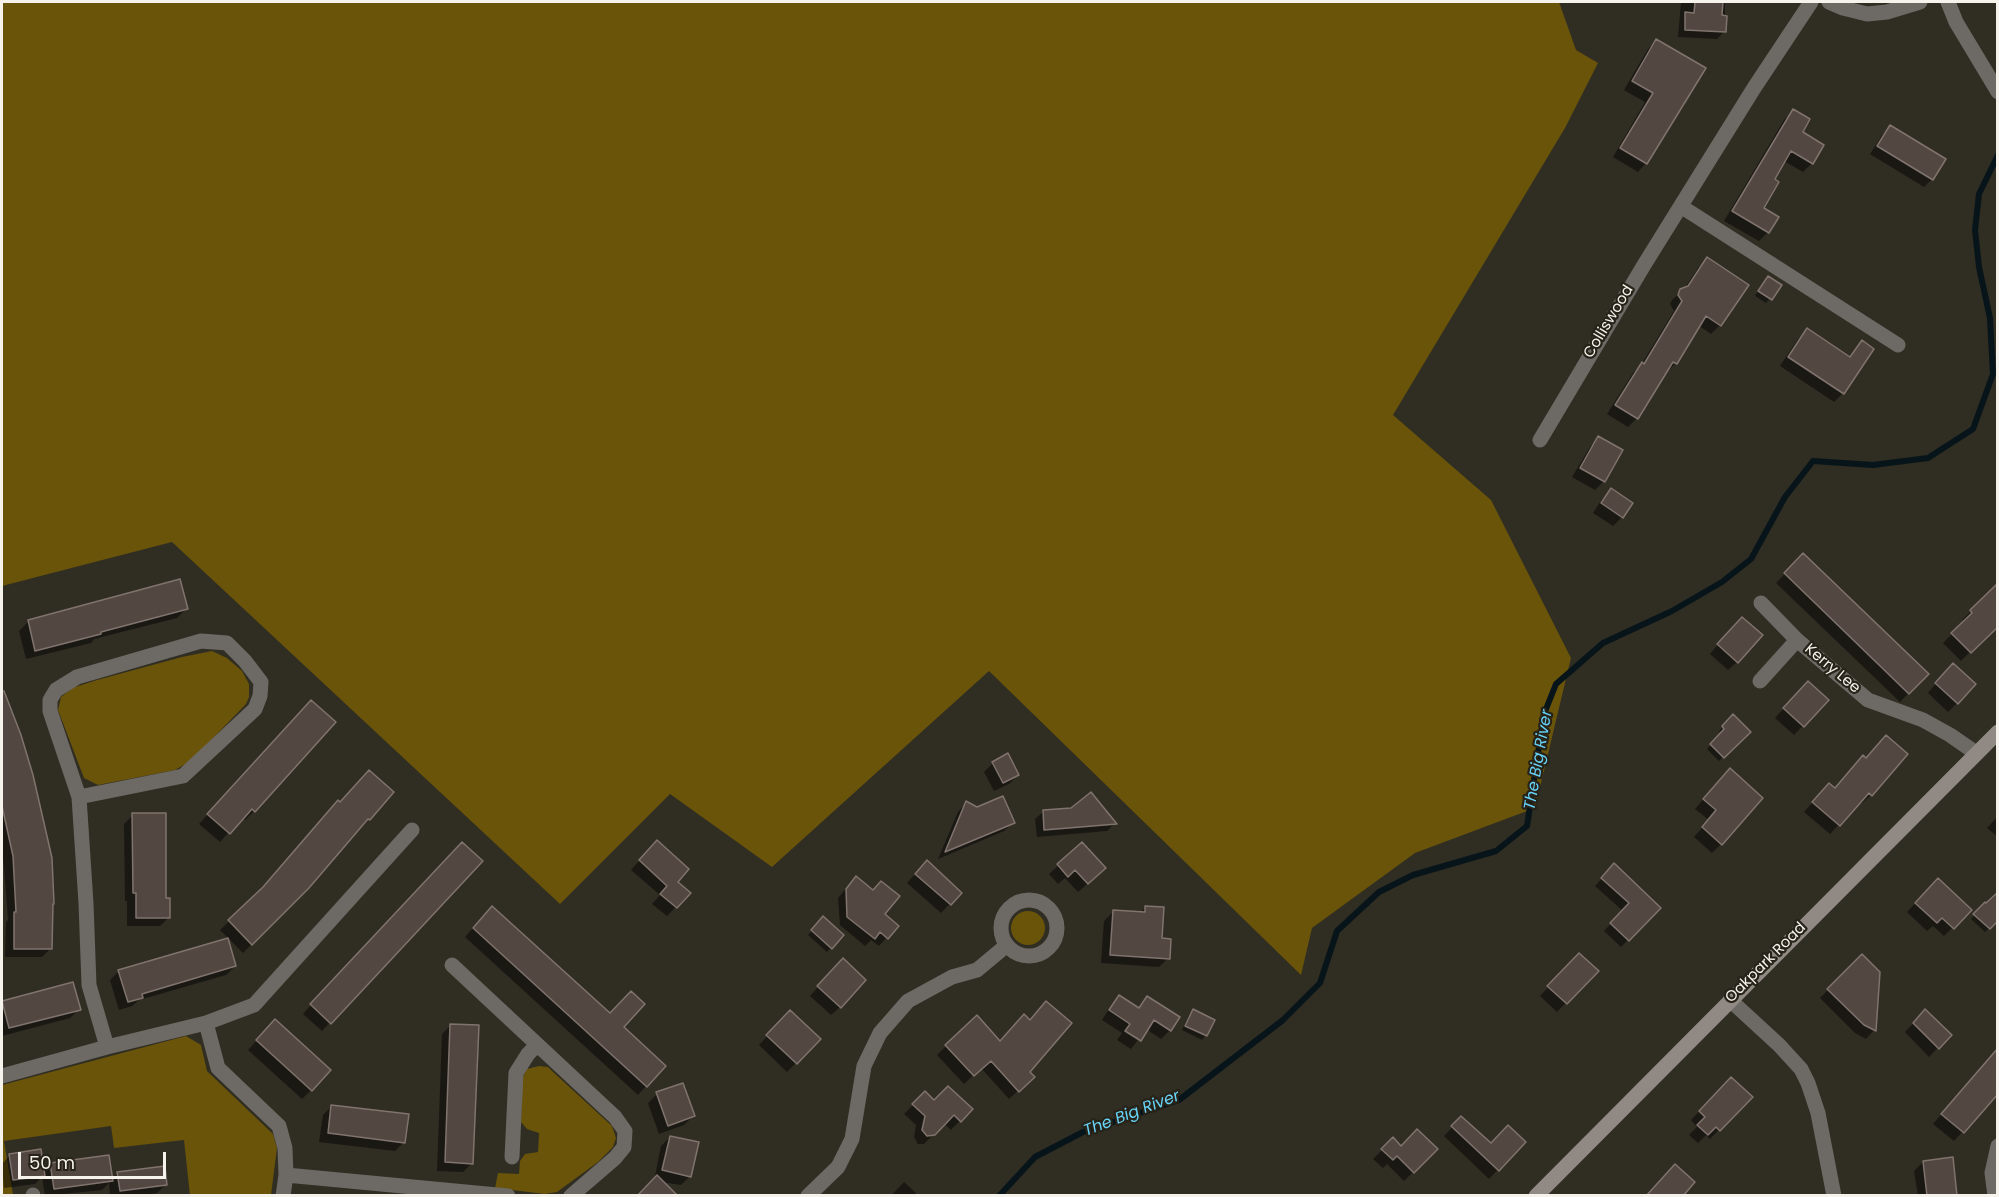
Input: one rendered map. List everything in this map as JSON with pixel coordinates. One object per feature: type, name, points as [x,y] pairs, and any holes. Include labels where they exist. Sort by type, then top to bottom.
[{"type":"main road","name":"Oakpark Road","points":[[1536,1196],[1998,732]]},
{"type":"street","name":"Colliswood","points":[[1540,440],[1629,288],[1682,207],[1754,88],[1811,2]]},
{"type":"street","points":[[1829,2],[1868,14],[1887,12],[1920,2]]},
{"type":"street","points":[[1948,2],[1956,22],[1998,92]]},
{"type":"street","points":[[1682,207],[1898,345]]},
{"type":"street","name":"Kerry Lee","points":[[1761,603],[1797,640],[1868,700],[1923,720],[1976,753]]},
{"type":"street","points":[[1760,681],[1797,640]]},
{"type":"street","points":[[79,797],[183,776],[255,709],[260,696],[261,682],[245,661],[227,644],[201,641],[77,677],[56,690],[50,700],[50,711],[79,797],[89,985],[107,1047]]},
{"type":"street","points":[[2,1076],[206,1023],[254,1005],[412,830]]},
{"type":"street","points":[[807,1196],[838,1167],[852,1139],[864,1066],[880,1034],[908,1001],[952,977],[977,970],[1007,945]]},
{"type":"street","points":[[452,965],[615,1117],[625,1131],[624,1147],[615,1158],[571,1196]]},
{"type":"street","points":[[1730,1000],[1779,1045],[1801,1069],[1818,1113],[1834,1196]]},
{"type":"street","points":[[206,1023],[218,1068],[279,1126],[285,1148],[286,1175],[283,1196]]},
{"type":"street","points":[[512,1157],[516,1073],[528,1054],[537,1045]]},
{"type":"street","points":[[1995,1196],[1992,1173],[1998,1146]]},
{"type":"street","points":[[286,1175],[508,1196]]},
{"type":"shaded area","points":[[2,2],[1559,2],[1576,50],[1598,63],[1565,128],[1393,415],[1491,500],[1571,658],[1535,808],[1415,853],[1312,928],[1301,975],[989,671],[772,867],[670,794],[560,904],[172,542],[2,586]]},
{"type":"shaded area","points":[[212,651],[227,658],[242,671],[249,684],[249,697],[246,704],[191,761],[175,770],[98,785],[84,778],[58,710],[61,697],[72,688],[97,680]]},
{"type":"shaded area","points":[[1028,911],[1040,916],[1045,928],[1040,940],[1028,945],[1016,940],[1011,928],[1016,916]]},
{"type":"shaded area","points":[[186,1036],[201,1045],[207,1071],[273,1134],[277,1148],[271,1195],[190,1196],[184,1140],[114,1148],[111,1126],[4,1141],[13,1195],[2,1196],[2,1085]]},
{"type":"shaded area","points":[[539,1066],[548,1067],[612,1126],[616,1138],[613,1147],[598,1162],[557,1192],[545,1194],[495,1188],[498,1173],[519,1174],[520,1161],[525,1154],[538,1152],[539,1133],[527,1129],[521,1122],[522,1079],[527,1069]]},
{"type":"building","points":[[1695,2],[1723,2],[1722,15],[1727,16],[1726,32],[1685,30],[1685,12],[1694,13]]},
{"type":"building","points":[[1656,39],[1706,68],[1647,164],[1620,148],[1653,93],[1632,81]]},
{"type":"building","points":[[1793,109],[1810,119],[1803,132],[1824,145],[1813,164],[1791,151],[1775,179],[1779,182],[1764,208],[1779,217],[1769,233],[1732,211]]},
{"type":"building","points":[[1890,125],[1946,159],[1933,180],[1877,146]]},
{"type":"building","points":[[1707,257],[1749,285],[1721,326],[1706,316],[1677,364],[1673,362],[1638,419],[1615,405],[1642,362],[1644,364],[1682,301],[1678,295],[1680,289],[1688,286]]},
{"type":"building","points":[[1768,276],[1782,285],[1772,300],[1758,291]]},
{"type":"building","points":[[1807,328],[1850,357],[1862,340],[1874,349],[1844,394],[1788,357]]},
{"type":"building","points":[[1598,436],[1623,450],[1605,482],[1580,468]]},
{"type":"building","points":[[1611,488],[1633,503],[1623,518],[1601,503]]},
{"type":"building","points":[[1803,553],[1929,674],[1909,694],[1784,573]]},
{"type":"building","points":[[180,579],[188,609],[35,651],[28,620]]},
{"type":"building","points":[[1998,583],[1998,627],[1971,653],[1951,633],[1972,613],[1970,610]]},
{"type":"building","points":[[1742,617],[1763,635],[1738,663],[1717,644]]},
{"type":"building","points":[[1953,663],[1976,684],[1958,704],[1935,683]]},
{"type":"building","points":[[1808,681],[1829,700],[1804,727],[1783,708]]},
{"type":"building","points":[[2,691],[4,691],[21,735],[33,775],[52,858],[54,904],[52,949],[14,949],[14,912],[16,912],[13,856],[2,806]]},
{"type":"building","points":[[311,700],[336,722],[255,812],[252,809],[230,834],[207,814]]},
{"type":"building","points":[[1733,714],[1751,732],[1724,758],[1710,744],[1724,729],[1722,726]]},
{"type":"building","points":[[1886,735],[1908,754],[1872,796],[1869,793],[1840,826],[1812,802],[1829,783],[1835,788],[1863,755],[1866,758]]},
{"type":"building","points":[[1008,753],[1019,775],[1003,783],[992,762]]},
{"type":"building","points":[[1730,768],[1763,798],[1722,845],[1702,827],[1716,810],[1703,799]]},
{"type":"building","points":[[369,770],[394,792],[309,888],[252,945],[228,920],[263,887],[338,800],[340,802]]},
{"type":"building","points":[[1091,792],[1117,824],[1044,830],[1043,810],[1071,808]]},
{"type":"building","points":[[1003,796],[1015,823],[945,852],[966,801],[977,807]]},
{"type":"building","points":[[132,813],[166,813],[166,898],[170,898],[170,918],[136,918],[136,893],[133,893]]},
{"type":"building","points":[[657,840],[689,869],[678,882],[691,893],[677,908],[660,894],[667,886],[639,860]]},
{"type":"building","points":[[462,842],[483,861],[331,1024],[310,1004]]},
{"type":"building","points":[[1082,842],[1106,868],[1088,884],[1075,870],[1068,877],[1057,864]]},
{"type":"building","points":[[927,860],[962,893],[951,905],[915,874]]},
{"type":"building","points":[[1614,863],[1661,908],[1629,941],[1610,923],[1629,903],[1601,878]]},
{"type":"building","points":[[856,876],[873,890],[881,881],[900,896],[885,914],[899,926],[888,939],[880,932],[875,939],[847,917],[846,889]]},
{"type":"building","points":[[1938,878],[1972,910],[1954,929],[1942,918],[1937,923],[1915,903]]},
{"type":"building","points":[[1998,892],[1998,921],[1990,929],[1973,914]]},
{"type":"building","points":[[492,906],[610,1013],[631,991],[645,1004],[624,1027],[666,1066],[647,1087],[473,928]]},
{"type":"building","points":[[1145,906],[1164,907],[1162,938],[1171,939],[1170,959],[1110,955],[1113,910],[1145,912]]},
{"type":"building","points":[[823,916],[844,935],[832,949],[811,930]]},
{"type":"building","points":[[228,938],[236,966],[142,994],[143,998],[128,1002],[118,970]]},
{"type":"building","points":[[1579,953],[1599,971],[1567,1004],[1547,986]]},
{"type":"building","points":[[1862,954],[1880,972],[1876,1031],[1864,1025],[1827,989]]},
{"type":"building","points":[[843,958],[866,980],[841,1008],[817,986]]},
{"type":"building","points":[[73,982],[81,1010],[9,1028],[2,1001]]},
{"type":"building","points":[[1119,995],[1139,1008],[1147,996],[1180,1017],[1171,1031],[1154,1020],[1141,1041],[1125,1031],[1130,1024],[1109,1010]]},
{"type":"building","points":[[1046,1001],[1072,1023],[1030,1072],[1035,1077],[1019,1092],[991,1061],[974,1076],[945,1045],[977,1015],[1000,1041],[1024,1014],[1030,1020]]},
{"type":"building","points":[[1193,1009],[1215,1020],[1207,1036],[1185,1026]]},
{"type":"building","points":[[1925,1009],[1952,1035],[1939,1049],[1913,1023]]},
{"type":"building","points":[[790,1010],[821,1039],[797,1064],[766,1035]]},
{"type":"building","points":[[275,1019],[331,1070],[312,1091],[256,1040]]},
{"type":"building","points":[[450,1024],[479,1025],[473,1164],[445,1162]]},
{"type":"building","points":[[1998,1048],[1998,1094],[1964,1133],[1941,1114]]},
{"type":"building","points":[[1731,1077],[1753,1097],[1720,1131],[1716,1127],[1708,1135],[1697,1125],[1705,1117],[1699,1111]]},
{"type":"building","points":[[683,1083],[695,1116],[668,1126],[656,1092]]},
{"type":"building","points":[[948,1086],[973,1109],[961,1122],[954,1115],[935,1135],[927,1136],[922,1130],[925,1116],[912,1104],[925,1091],[934,1100]]},
{"type":"building","points":[[331,1105],[409,1114],[405,1143],[328,1133]]},
{"type":"building","points":[[1461,1116],[1491,1143],[1508,1125],[1526,1142],[1499,1171],[1451,1126]]},
{"type":"building","points":[[1417,1129],[1438,1149],[1414,1173],[1397,1156],[1393,1160],[1381,1149],[1393,1137],[1401,1146]]},
{"type":"building","points":[[670,1136],[699,1142],[691,1177],[662,1170]]},
{"type":"building","points":[[41,1149],[45,1176],[13,1180],[9,1154]]},
{"type":"building","points":[[109,1155],[113,1181],[54,1189],[50,1163]]},
{"type":"building","points":[[1953,1157],[1957,1196],[1927,1196],[1923,1161]]},
{"type":"building","points":[[1675,1164],[1695,1182],[1683,1196],[1646,1196]]},
{"type":"building","points":[[165,1166],[167,1185],[120,1191],[117,1172]]},
{"type":"building","points":[[657,1175],[678,1196],[637,1196]]},
{"type":"waterway","name":"The Big River","points":[[999,1196],[1035,1157],[1083,1132],[1179,1100],[1283,1020],[1320,983],[1337,931],[1379,892],[1413,875],[1496,851],[1527,826],[1544,714],[1556,684],[1603,643],[1672,611],[1722,582],[1751,559],[1785,497],[1813,461],[1873,465],[1928,458],[1973,429],[1993,374],[1990,318],[1979,267],[1975,230],[1979,194],[1998,155]]}]
